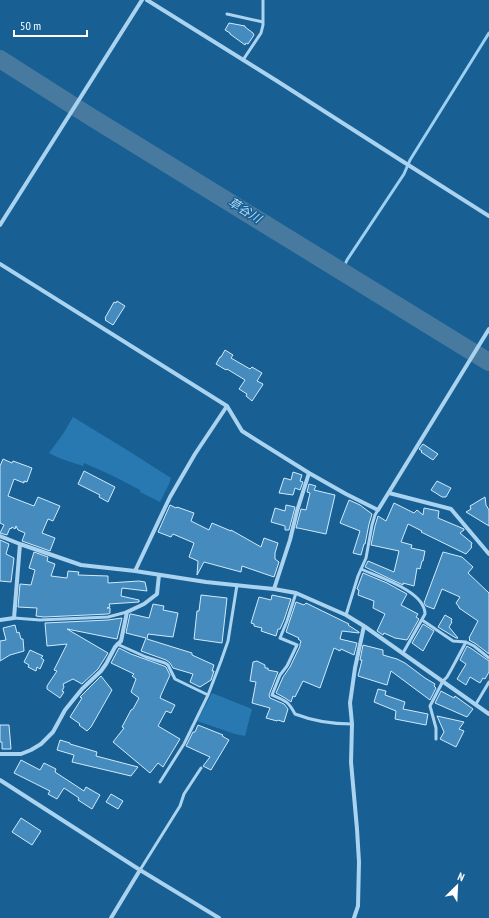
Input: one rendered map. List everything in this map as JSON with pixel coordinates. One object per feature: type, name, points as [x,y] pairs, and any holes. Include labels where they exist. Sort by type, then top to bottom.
[{"type":"street","points":[[0,225],[142,0]]},
{"type":"street","points":[[147,0],[489,216]]},
{"type":"street","points":[[0,264],[226,406],[242,431],[309,473],[378,510],[489,329]]},
{"type":"street","points":[[136,571],[170,496],[226,406]]},
{"type":"street","points":[[274,589],[309,473]]},
{"type":"street","points":[[389,493],[451,509],[489,554]]},
{"type":"street","points":[[0,536],[81,565],[160,574],[206,582],[274,589],[296,593],[346,615],[364,626],[489,714]]},
{"type":"street","points":[[0,620],[14,618],[20,544]]},
{"type":"street","points":[[0,754],[21,754],[31,750],[41,744],[53,732],[65,710],[82,689],[101,671],[117,644],[121,641],[127,612],[144,604],[157,594],[160,574]]},
{"type":"street","points":[[354,918],[358,906],[358,862],[357,829],[351,762],[352,724],[350,703],[355,668],[364,626]]},
{"type":"street","points":[[0,780],[140,870],[219,918]]},
{"type":"street","points":[[111,918],[140,870]]},
{"type":"lane","points":[[244,60],[260,34],[263,25],[262,0]]},
{"type":"lane","points":[[227,14],[263,22]]},
{"type":"lane","points":[[346,615],[366,558],[372,525],[378,510]]},
{"type":"lane","points":[[361,570],[404,588],[423,606],[425,614],[403,653]]},
{"type":"lane","points":[[160,782],[181,749],[208,695],[228,641],[237,585]]},
{"type":"lane","points":[[296,593],[280,638],[297,645],[287,666],[280,676],[272,695],[286,701],[291,706],[295,714],[303,718],[337,724],[352,724]]},
{"type":"lane","points":[[14,618],[40,620],[108,617],[127,612]]},
{"type":"lane","points":[[422,620],[453,641],[466,642],[474,646],[489,658]]},
{"type":"lane","points":[[436,739],[436,728],[430,706],[466,642]]},
{"type":"lane","points":[[117,644],[146,657],[165,663],[168,665],[175,679],[208,695]]},
{"type":"lane","points":[[476,704],[489,682]]},
{"type":"lane","points":[[140,870],[180,806],[184,794],[201,768]]},
{"type":"shaded area","points":[[73,417],[171,478],[160,502],[140,492],[140,490],[91,466],[84,463],[83,466],[61,459],[49,453]]},
{"type":"shaded area","points":[[212,693],[252,709],[245,736],[197,721]]},
{"type":"building","points":[[229,23],[245,26],[253,33],[254,35],[248,44],[246,43],[245,45],[225,30]]},
{"type":"building","points":[[117,301],[125,306],[113,325],[105,320],[105,318],[114,302],[116,303]]},
{"type":"building","points":[[225,350],[233,355],[231,358],[250,369],[252,367],[262,373],[257,381],[263,384],[252,401],[246,396],[247,394],[239,389],[245,380],[216,364]]},
{"type":"building","points":[[423,444],[438,454],[433,460],[419,449]]},
{"type":"building","points":[[3,459],[32,468],[27,482],[24,481],[24,483],[14,479],[8,496],[34,506],[38,497],[60,506],[53,521],[48,519],[42,533],[55,538],[50,551],[22,541],[25,533],[18,530],[16,526],[15,529],[12,527],[11,529],[10,528],[7,535],[0,533],[4,525],[0,523],[0,466]]},
{"type":"building","points":[[84,471],[115,487],[108,502],[99,497],[100,495],[78,484]]},
{"type":"building","points":[[293,472],[302,475],[300,481],[303,482],[300,490],[295,488],[293,495],[279,493],[284,478],[291,480]]},
{"type":"building","points":[[437,481],[451,488],[446,497],[442,497],[431,490]]},
{"type":"building","points":[[309,484],[316,486],[314,490],[335,495],[326,534],[296,528],[301,509],[306,510],[310,493],[307,492]]},
{"type":"building","points":[[485,497],[486,505],[489,510],[489,526],[466,512],[471,509],[470,506]]},
{"type":"building","points":[[349,500],[360,505],[372,514],[361,555],[353,553],[360,531],[340,523]]},
{"type":"building","points":[[394,503],[414,513],[417,510],[423,515],[424,508],[439,511],[438,518],[464,529],[460,533],[472,543],[472,547],[466,554],[408,524],[401,542],[412,545],[411,548],[425,551],[420,569],[417,568],[414,586],[403,583],[403,585],[365,567],[368,561],[394,572],[399,551],[371,545],[378,516],[386,521]]},
{"type":"building","points":[[170,505],[194,513],[191,521],[209,530],[212,523],[231,530],[261,547],[264,538],[278,543],[275,559],[279,562],[274,577],[242,566],[241,572],[204,562],[197,575],[198,561],[189,557],[194,543],[173,534],[171,537],[158,532]]},
{"type":"building","points":[[286,505],[295,507],[289,530],[285,530],[285,526],[271,522],[275,508],[285,511]]},
{"type":"building","points":[[0,540],[9,544],[6,554],[14,558],[11,582],[0,581]]},
{"type":"building","points":[[34,552],[48,557],[47,561],[55,564],[51,576],[67,578],[68,571],[79,572],[78,575],[108,576],[108,583],[145,582],[147,591],[122,588],[121,596],[139,600],[139,602],[109,604],[110,607],[107,608],[110,608],[110,613],[108,614],[44,617],[36,616],[37,608],[18,607],[20,584],[31,585],[35,570],[29,568]]},
{"type":"building","points":[[443,552],[462,557],[473,567],[468,573],[489,593],[489,654],[469,640],[478,621],[459,608],[456,603],[460,597],[442,589],[434,609],[426,606],[424,603]]},
{"type":"building","points":[[363,573],[387,583],[407,594],[401,605],[418,614],[416,617],[419,619],[407,640],[395,638],[384,633],[383,635],[377,631],[385,614],[373,608],[374,601],[358,595],[359,590],[357,589]]},
{"type":"building","points":[[201,595],[227,598],[222,643],[194,639],[197,611],[199,611]]},
{"type":"building","points":[[272,595],[291,599],[284,620],[280,629],[278,629],[276,636],[261,631],[262,628],[254,626],[254,624],[251,623],[259,597],[271,600]]},
{"type":"building","points":[[296,602],[304,605],[306,603],[349,624],[348,625],[359,633],[342,631],[340,639],[357,643],[354,655],[341,649],[340,651],[334,648],[320,688],[303,681],[295,697],[293,696],[291,702],[276,693],[300,646],[301,641],[298,639],[299,638],[286,632]]},
{"type":"building","points":[[153,604],[164,606],[163,610],[178,613],[173,637],[148,634],[147,639],[192,653],[192,655],[214,665],[211,680],[200,687],[190,682],[193,674],[173,668],[166,660],[141,651],[146,638],[126,633],[130,614],[149,618]]},
{"type":"building","points":[[445,615],[452,619],[449,627],[458,638],[438,627]]},
{"type":"building","points":[[122,618],[117,639],[67,629],[108,653],[98,669],[82,684],[73,679],[63,684],[64,687],[62,691],[64,692],[60,698],[47,689],[47,686],[57,671],[54,670],[67,644],[47,646],[45,623]]},
{"type":"building","points":[[423,624],[434,631],[423,651],[412,643]]},
{"type":"building","points":[[15,625],[17,633],[19,632],[21,639],[23,639],[24,651],[10,655],[0,661],[0,641],[6,640],[3,628]]},
{"type":"building","points":[[363,645],[383,650],[383,655],[405,663],[435,684],[434,686],[436,688],[430,700],[391,671],[387,685],[358,676],[362,660],[360,660]]},
{"type":"building","points":[[467,646],[489,661],[489,672],[485,679],[483,678],[480,683],[470,677],[466,685],[457,679],[466,664],[460,660]]},
{"type":"building","points":[[119,648],[166,667],[170,675],[160,698],[175,705],[171,713],[166,711],[158,726],[180,739],[163,767],[158,763],[150,773],[113,742],[124,728],[122,727],[139,698],[131,692],[136,679],[132,676],[134,674],[111,663]]},
{"type":"building","points":[[30,650],[43,656],[41,658],[44,660],[40,669],[37,667],[36,671],[28,667],[29,665],[24,662]]},
{"type":"building","points":[[257,661],[265,665],[265,668],[268,668],[268,670],[278,672],[269,695],[270,698],[284,704],[288,709],[284,722],[266,718],[270,708],[252,703],[256,682],[250,681],[253,662]]},
{"type":"building","points":[[101,676],[112,690],[91,727],[87,731],[70,717],[82,698],[80,697]]},
{"type":"building","points":[[378,689],[386,691],[385,695],[405,702],[403,709],[428,714],[426,725],[395,719],[396,711],[374,702]]},
{"type":"building","points":[[441,691],[454,698],[455,696],[473,709],[467,717],[435,703]]},
{"type":"building","points":[[437,716],[464,722],[459,729],[464,731],[456,747],[440,739],[444,732]]},
{"type":"building","points":[[0,725],[9,725],[11,749],[2,749],[2,742],[0,742]]},
{"type":"building","points":[[198,725],[223,735],[222,736],[229,740],[211,770],[203,766],[210,757],[186,746]]},
{"type":"building","points":[[60,740],[97,752],[96,756],[138,767],[131,776],[72,762],[74,755],[57,750]]},
{"type":"building","points":[[21,760],[40,770],[44,763],[56,769],[55,772],[84,791],[86,787],[100,795],[92,809],[64,788],[57,799],[48,794],[50,791],[14,773]]},
{"type":"building","points":[[111,794],[123,801],[118,809],[106,802]]},
{"type":"building","points":[[21,818],[41,831],[32,845],[12,832]]},
{"type":"waterway","points":[[342,271],[347,260],[404,174],[410,160],[489,33]]},
{"type":"waterway","name":"草谷川","points":[[0,59],[91,117],[489,362]]}]
